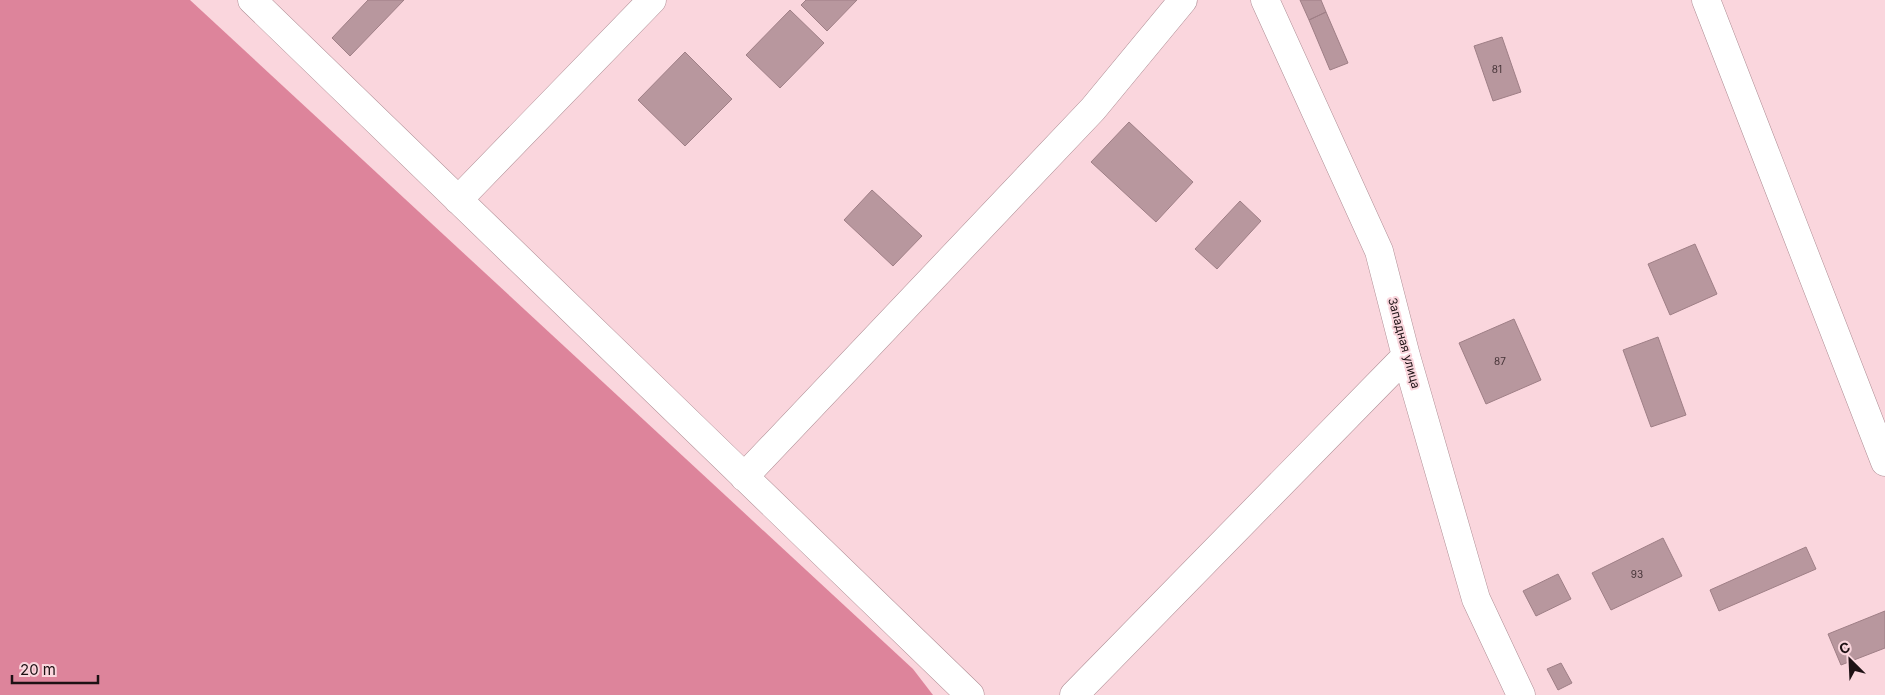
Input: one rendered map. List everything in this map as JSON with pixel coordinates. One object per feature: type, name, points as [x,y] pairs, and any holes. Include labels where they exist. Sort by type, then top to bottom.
[{"type":"street","points":[[252,0],[970,695]]},
{"type":"street","points":[[458,200],[652,0]]},
{"type":"street","points":[[744,477],[1093,108],[1183,0]]},
{"type":"street","name":"Западная улица","points":[[1264,0],[1379,251],[1406,356],[1476,599],[1521,695]]},
{"type":"street","points":[[1706,0],[1885,462]]},
{"type":"street","points":[[1074,695],[1406,356]]},
{"type":"shaded area","points":[[0,0],[190,0],[913,669],[933,695],[0,695]]},
{"type":"building","points":[[368,0],[404,0],[350,56],[332,38]]},
{"type":"building","points":[[806,0],[857,0],[827,31],[801,5]]},
{"type":"building","points":[[1300,0],[1321,0],[1326,12],[1309,20]]},
{"type":"building","points":[[790,10],[824,43],[780,88],[746,55]]},
{"type":"building","points":[[1326,12],[1348,63],[1330,70],[1309,20]]},
{"type":"building","points":[[1502,37],[1521,92],[1493,101],[1474,46]]},
{"type":"building","points":[[685,52],[732,99],[685,146],[638,100]]},
{"type":"building","points":[[1129,122],[1193,182],[1156,222],[1091,162]]},
{"type":"building","points":[[872,190],[922,236],[893,266],[844,220]]},
{"type":"building","points":[[1240,201],[1261,221],[1217,269],[1195,249]]},
{"type":"building","points":[[1695,244],[1717,294],[1670,315],[1648,264]]},
{"type":"building","points":[[1514,319],[1541,380],[1486,404],[1459,343]]},
{"type":"building","points":[[1658,337],[1686,415],[1651,427],[1623,350]]},
{"type":"building","points":[[1663,538],[1682,576],[1611,610],[1592,573]]},
{"type":"building","points":[[1806,547],[1816,569],[1719,611],[1710,590]]},
{"type":"building","points":[[1558,574],[1571,599],[1536,616],[1523,591]]},
{"type":"building","points":[[1885,611],[1885,648],[1841,665],[1828,634]]},
{"type":"building","points":[[1561,663],[1572,683],[1558,690],[1547,669]]}]
